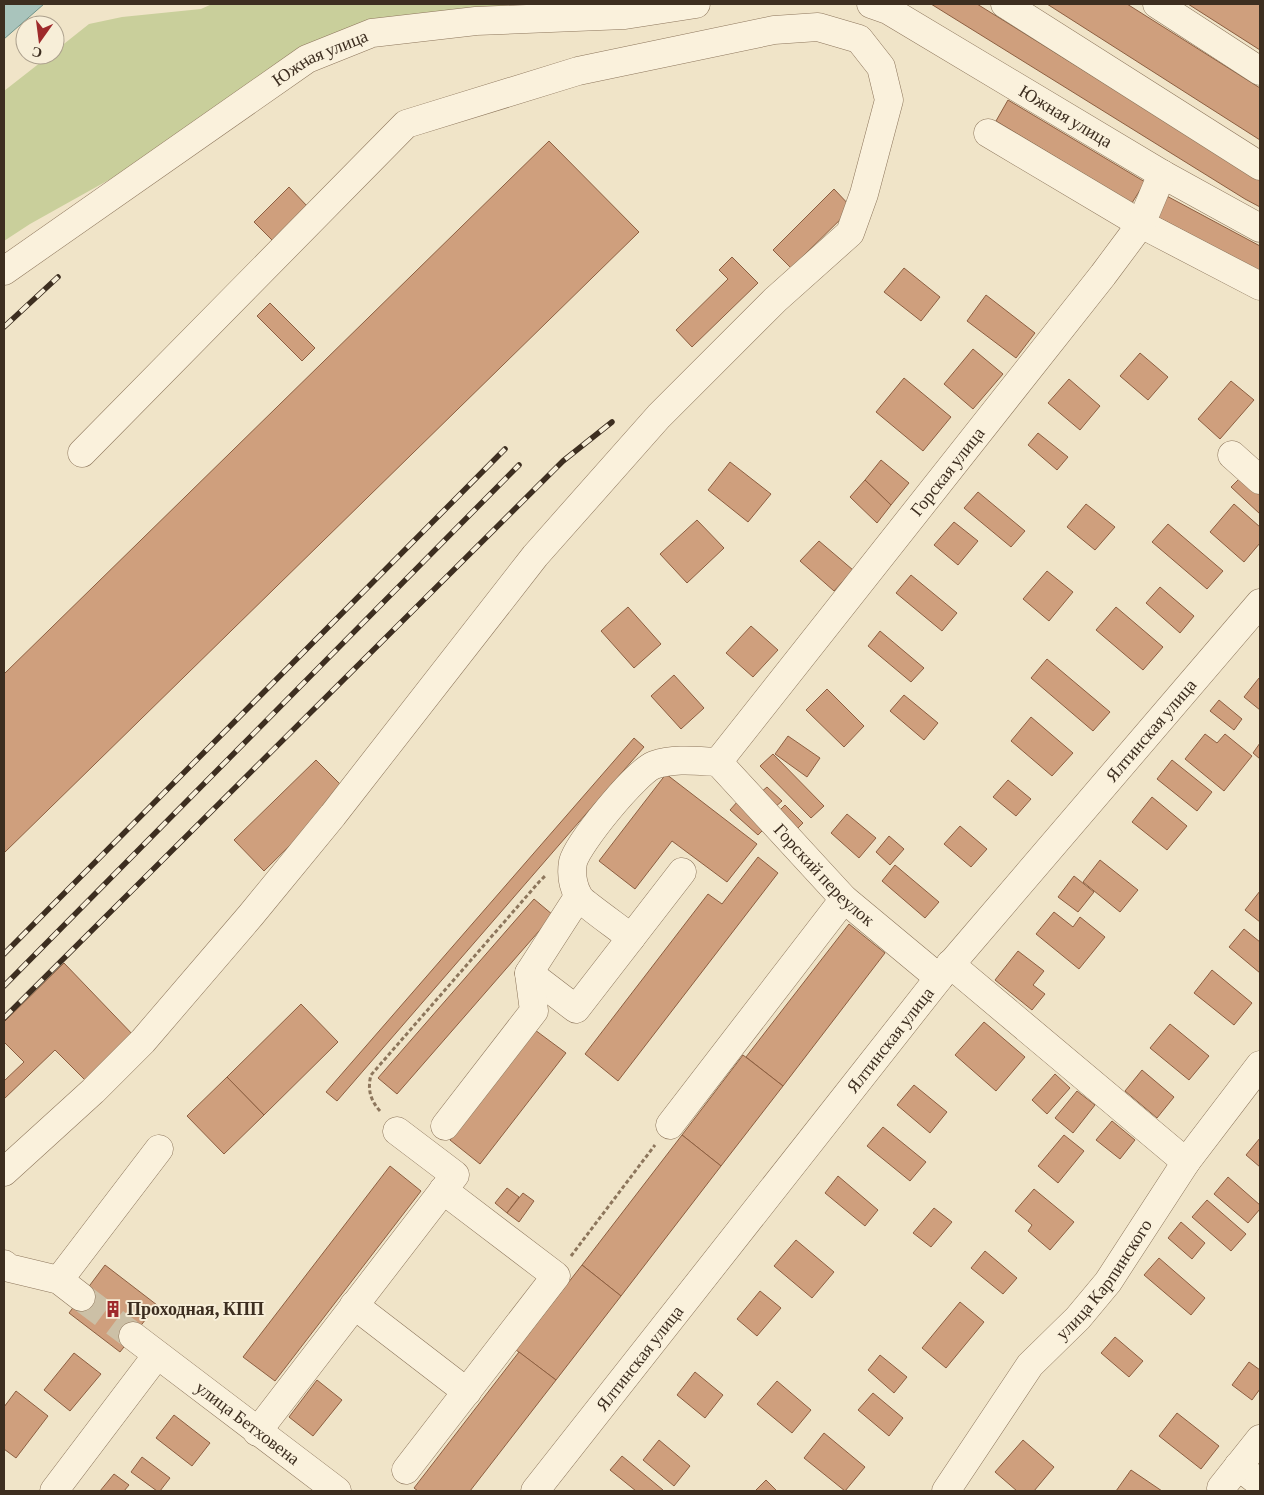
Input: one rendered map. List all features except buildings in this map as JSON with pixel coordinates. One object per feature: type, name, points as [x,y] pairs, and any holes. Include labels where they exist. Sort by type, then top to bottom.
[{"type":"street","name":"Южная улица","points":[[4,271],[307,59],[372,33],[476,21],[625,16],[696,4]]},
{"type":"street","name":"Южная улица","points":[[871,4],[888,10],[1162,174],[1260,228]]},
{"type":"street","points":[[1005,4],[1260,166]]},
{"type":"street","points":[[1157,4],[1260,72]]},
{"type":"street","points":[[4,1172],[93,1091],[143,1041],[327,823],[535,556],[659,416],[775,300],[850,233],[864,194],[889,100],[881,67],[859,40],[818,27],[774,30],[578,71],[406,124],[82,453]]},
{"type":"street","points":[[988,132],[1141,224],[1260,286]]},
{"type":"street","name":"Горская улица","points":[[718,762],[1103,276],[1141,224],[1162,174]]},
{"type":"street","points":[[1232,455],[1260,480]]},
{"type":"street","name":"Ялтинская улица","points":[[535,1491],[944,971],[1260,603]]},
{"type":"street","points":[[631,938],[578,897],[571,876],[574,859],[619,796],[651,766],[672,760],[718,762]]},
{"type":"street","name":"Горский переулок","points":[[718,762],[844,899],[944,971],[1186,1162]]},
{"type":"street","points":[[530,973],[576,1009],[682,872]]},
{"type":"street","points":[[446,1126],[534,1012],[530,973],[578,897]]},
{"type":"street","points":[[670,1125],[844,899]]},
{"type":"street","name":"улица Карпинского","points":[[946,1491],[1030,1365],[1078,1318],[1108,1282],[1186,1162],[1260,1065]]},
{"type":"street","points":[[257,1432],[455,1175],[397,1131]]},
{"type":"street","points":[[59,1280],[159,1149]]},
{"type":"street","points":[[406,1470],[556,1276],[443,1190]]},
{"type":"street","points":[[4,1264],[9,1268],[59,1280],[81,1297]]},
{"type":"street","points":[[354,1305],[467,1392]]},
{"type":"street","name":"улица Бетховена","points":[[133,1336],[337,1491]]},
{"type":"street","points":[[54,1491],[157,1355]]},
{"type":"street","points":[[1220,1488],[1260,1439]]},
{"type":"street","points":[[1238,1466],[1260,1483]]},
{"type":"path","points":[[397,1131],[372,1102],[368,1084],[370,1076],[539,882],[551,871],[573,867]]},
{"type":"path","points":[[556,1276],[670,1125]]},
{"type":"green space","points":[[212,4],[545,4],[546,6],[360,29],[173,144],[30,224],[4,241],[4,91],[37,65],[65,65],[65,43],[89,24],[122,17],[201,9]]},
{"type":"water","points":[[4,4],[44,4],[31,15],[15,15],[15,29],[4,39]]},
{"type":"tunnel","points":[[81,1297],[133,1336]]},
{"type":"railway","points":[[4,327],[58,277]]},
{"type":"railway","points":[[4,1018],[563,461],[612,422]]},
{"type":"railway","points":[[4,954],[505,449]]},
{"type":"railway","points":[[4,986],[519,465]]},
{"type":"place","name":"Проходная, КПП","points":[[113,1309]]}]
